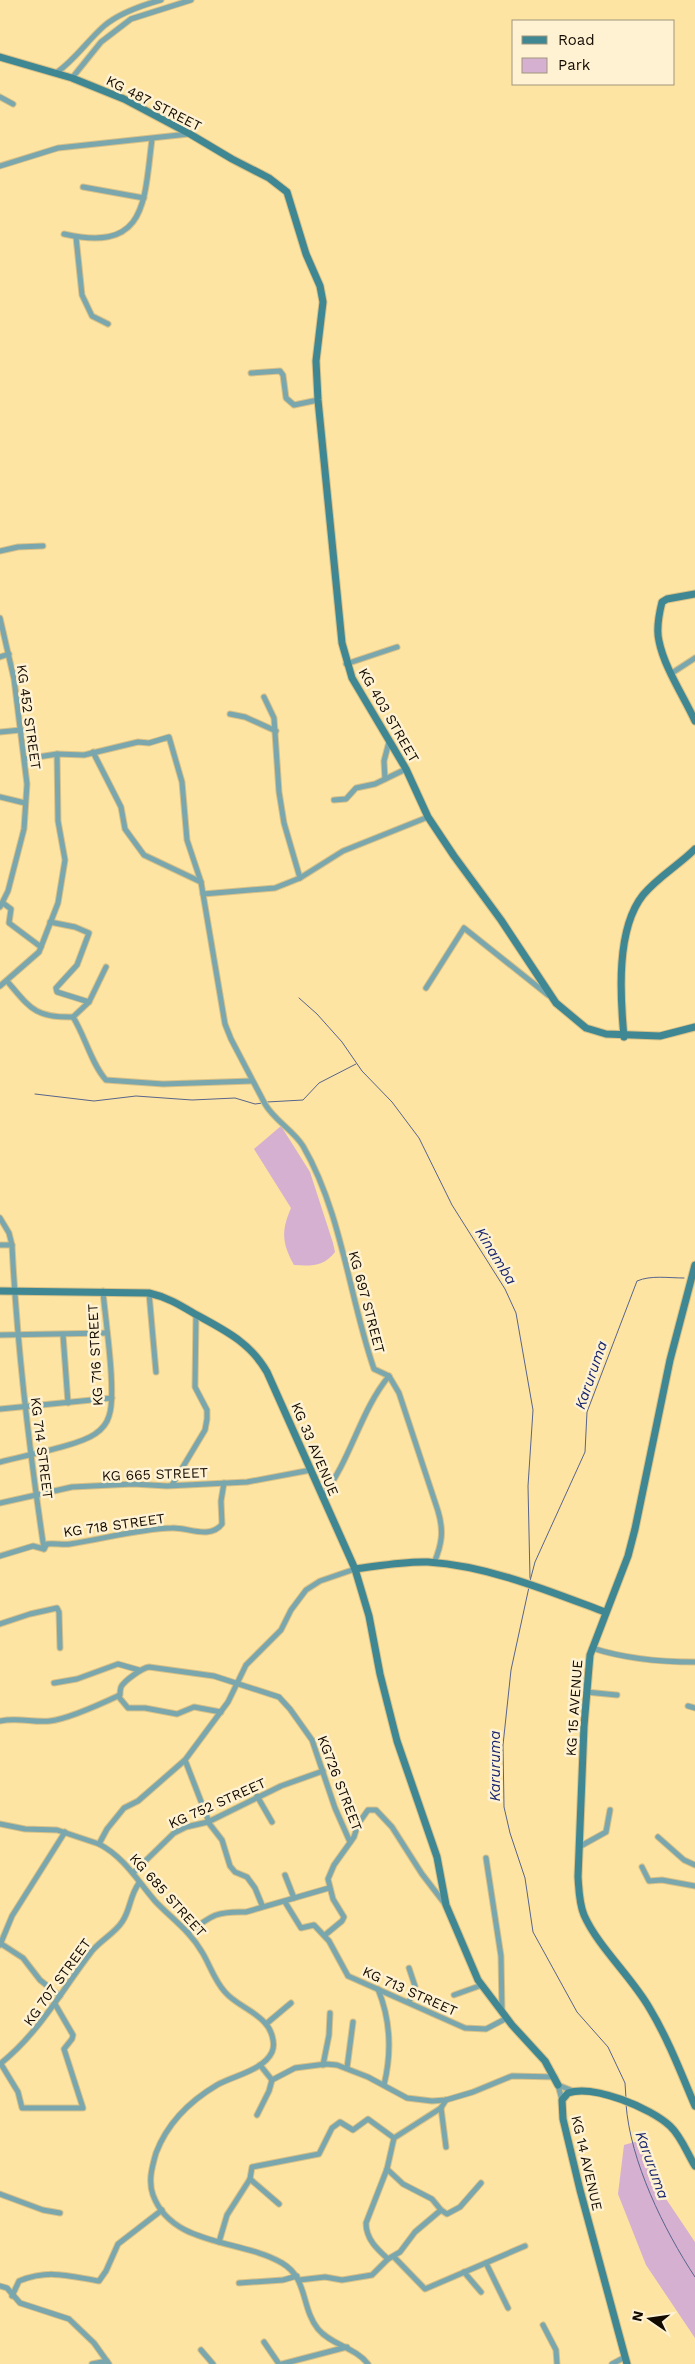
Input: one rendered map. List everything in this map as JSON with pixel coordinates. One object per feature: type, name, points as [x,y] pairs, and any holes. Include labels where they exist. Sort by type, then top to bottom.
[{"type":"main road","name":"KG 487 STREET","points":[[0,57],[72,78],[124,98],[269,178],[286,192]]},
{"type":"main road","name":"KG 403 STREET","points":[[286,192],[306,254],[320,286],[323,302],[316,361],[318,400],[339,618],[346,664],[352,678],[406,769],[428,817],[501,920],[551,997],[567,1014],[589,1030],[624,1037],[669,1035],[695,1027]]},
{"type":"main road","points":[[695,594],[667,599],[662,602],[658,627],[659,641],[695,720]]},
{"type":"main road","points":[[624,1037],[623,962],[630,920],[637,905],[648,890],[695,849]]},
{"type":"main road","name":"KG 15 AVENUE","points":[[695,1265],[692,1291],[670,1360],[628,1556],[592,1648],[587,1671],[579,1847],[579,1896],[584,1915],[650,2008],[665,2037],[695,2106]]},
{"type":"main road","name":"KG 33 AVENUE","points":[[0,1291],[149,1293],[171,1300],[234,1335],[261,1362],[281,1400],[355,1569],[369,1616],[380,1674],[397,1741],[438,1857],[446,1905],[462,1945],[482,1985],[507,2018],[545,2062],[558,2085]]},
{"type":"main road","points":[[355,1569],[408,1562],[434,1563],[466,1568],[506,1578],[605,1612]]},
{"type":"main road","points":[[573,2091],[617,2098],[647,2109],[673,2130],[695,2166]]},
{"type":"main road","name":"KG 14 AVENUE","points":[[573,2091],[562,2100],[563,2119],[626,2361]]},
{"type":"street","points":[[56,73],[67,65],[106,25],[145,4],[160,0]]},
{"type":"street","points":[[72,78],[101,42],[131,18],[191,0]]},
{"type":"street","points":[[0,97],[13,104]]},
{"type":"street","points":[[0,166],[58,148],[190,134]]},
{"type":"street","points":[[64,234],[76,237],[107,237],[120,233],[139,215],[144,198],[152,139]]},
{"type":"street","points":[[83,187],[144,198]]},
{"type":"street","points":[[76,237],[82,296],[92,316],[108,324]]},
{"type":"street","points":[[250,373],[280,371],[284,375],[286,398],[294,405],[318,400]]},
{"type":"street","points":[[0,551],[18,547],[43,546]]},
{"type":"street","name":"KG 452 STREET","points":[[0,618],[9,654],[21,730],[26,803],[24,829],[2,905]]},
{"type":"street","points":[[346,664],[397,647]]},
{"type":"street","points":[[0,656],[9,654]]},
{"type":"street","points":[[672,673],[695,658]]},
{"type":"street","points":[[264,697],[273,713],[276,731],[278,782],[284,823],[300,878]]},
{"type":"street","points":[[230,714],[244,717],[276,731]]},
{"type":"street","points":[[0,732],[21,730]]},
{"type":"street","name":"KG 697 STREET","points":[[93,752],[138,742],[149,743],[170,738],[182,782],[186,840],[201,882],[226,1024],[231,1039],[270,1112],[296,1137],[312,1163],[330,1211],[374,1369],[390,1376],[399,1393],[443,1526],[443,1541],[434,1563]]},
{"type":"street","points":[[386,779],[384,760],[389,742]]},
{"type":"street","points":[[24,759],[56,754],[84,754],[93,752],[121,807],[125,829],[144,855],[201,882]]},
{"type":"street","points":[[0,986],[15,971],[35,956],[41,948],[58,903],[64,866],[58,821],[56,754]]},
{"type":"street","points":[[334,800],[346,798],[356,788],[375,784],[406,769]]},
{"type":"street","points":[[0,797],[26,803]]},
{"type":"street","points":[[203,894],[268,890],[300,878],[348,849],[428,817]]},
{"type":"street","points":[[2,905],[11,909],[9,923],[41,948]]},
{"type":"street","points":[[50,922],[70,925],[88,932],[85,947],[77,965],[56,988],[57,992],[89,1002]]},
{"type":"street","points":[[426,988],[464,928],[551,997]]},
{"type":"street","points":[[7,981],[34,1011],[40,1014],[73,1016],[89,1002],[106,966]]},
{"type":"street","points":[[73,1016],[86,1038],[99,1073],[106,1080],[163,1084],[252,1081]]},
{"type":"street","name":"KG 714 STREET","points":[[0,1218],[9,1233],[12,1245],[30,1454],[44,1549]]},
{"type":"street","points":[[0,1244],[12,1245]]},
{"type":"street","name":"KG 716 STREET","points":[[0,1462],[94,1435],[109,1417],[112,1398],[103,1291]]},
{"type":"street","points":[[149,1293],[156,1372]]},
{"type":"street","points":[[172,1485],[196,1447],[205,1430],[208,1419],[205,1404],[195,1387],[196,1314]]},
{"type":"street","points":[[0,1335],[106,1333]]},
{"type":"street","points":[[63,1335],[68,1403]]},
{"type":"street","points":[[322,1497],[344,1462],[360,1427],[390,1376]]},
{"type":"street","points":[[0,1409],[112,1398]]},
{"type":"street","name":"KG 665 STREET","points":[[0,1503],[72,1487],[133,1484],[167,1486],[268,1480],[311,1470]]},
{"type":"street","name":"KG 718 STREET","points":[[0,1556],[33,1546],[44,1549],[47,1544],[70,1544],[154,1528],[179,1528],[184,1531],[198,1532],[220,1528],[222,1524],[221,1501],[224,1483]]},
{"type":"street","points":[[99,1844],[124,1808],[138,1801],[184,1760],[221,1712],[246,1665],[281,1630],[291,1610],[306,1590],[320,1581],[355,1569]]},
{"type":"street","points":[[0,1624],[30,1614],[57,1608],[59,1612],[60,1648]]},
{"type":"street","points":[[592,1648],[609,1653],[661,1662],[695,1662]]},
{"type":"street","name":"KG726 STREET","points":[[54,1683],[78,1679],[118,1664],[139,1670],[149,1667],[214,1676],[274,1694],[283,1701],[309,1734],[335,1808],[350,1842]]},
{"type":"street","points":[[118,1696],[121,1686],[139,1670]]},
{"type":"street","points":[[586,1692],[617,1695]]},
{"type":"street","points":[[118,1696],[128,1708],[145,1708],[177,1714],[194,1707],[221,1712]]},
{"type":"street","points":[[0,1721],[14,1718],[50,1721],[118,1696]]},
{"type":"street","points":[[688,1706],[695,1708]]},
{"type":"street","points":[[184,1760],[209,1822],[222,1840],[230,1866],[235,1872],[247,1877],[255,1888],[262,1906]]},
{"type":"street","name":"KG 752 STREET","points":[[133,1874],[174,1833],[186,1827],[209,1822],[257,1796],[323,1771]]},
{"type":"street","points":[[257,1796],[272,1822]]},
{"type":"street","points":[[285,1902],[301,1928],[314,1925],[325,1935],[342,1921],[344,1916],[329,1888],[331,1870],[354,1837],[364,1813],[368,1810],[376,1810],[392,1827],[422,1874],[446,1905]]},
{"type":"street","points":[[579,1847],[606,1832],[610,1810]]},
{"type":"street","name":"KG 685 STREET","points":[[0,1824],[24,1829],[65,1832],[99,1844],[116,1855],[139,1883],[188,1933],[203,1952],[224,1992],[266,2024]]},
{"type":"street","points":[[60,1996],[40,1980],[23,1958],[0,1944],[12,1916],[65,1832]]},
{"type":"street","points":[[658,1837],[684,1860],[695,1865]]},
{"type":"street","points":[[486,1858],[501,1956],[502,2011]]},
{"type":"street","points":[[642,1867],[649,1881],[662,1880],[695,1886]]},
{"type":"street","points":[[285,1875],[294,1898]]},
{"type":"street","name":"KG 707 STREET","points":[[1,2064],[36,2030],[93,1950],[121,1924],[130,1897],[139,1883]]},
{"type":"street","points":[[188,1933],[214,1916],[233,1910],[246,1912],[329,1888]]},
{"type":"street","name":"KG 713 STREET","points":[[325,1935],[348,1976],[472,2030],[486,2029],[507,2018]]},
{"type":"street","points":[[409,1968],[415,1986],[409,2002]]},
{"type":"street","points":[[454,1995],[482,1985]]},
{"type":"street","points":[[378,1989],[390,2028],[384,2085]]},
{"type":"street","points":[[291,2003],[266,2024],[271,2035],[273,2048],[270,2056],[260,2065],[216,2086],[176,2118],[167,2129],[159,2145],[151,2173],[154,2196],[162,2210],[182,2229],[268,2256],[283,2263],[298,2278],[309,2313],[318,2329],[347,2347],[368,2364]]},
{"type":"street","points":[[1,2064],[18,2092],[22,2108],[80,2109],[84,2106],[80,2100],[64,2049],[73,2035],[55,2004]]},
{"type":"street","points":[[323,2065],[328,2040],[330,2013]]},
{"type":"street","points":[[347,2068],[353,2022]]},
{"type":"street","points":[[260,2065],[272,2080]]},
{"type":"street","points":[[257,2115],[269,2091],[272,2080],[295,2068],[323,2065],[347,2068],[407,2098],[423,2101],[446,2100],[484,2088],[512,2076],[555,2077]]},
{"type":"street","points":[[558,2085],[573,2091]]},
{"type":"street","points":[[558,2085],[562,2100]]},
{"type":"street","points":[[446,2100],[441,2108],[394,2138],[387,2169],[366,2223],[370,2241],[424,2289],[525,2246]]},
{"type":"street","points":[[441,2108],[446,2147]]},
{"type":"street","points":[[219,2242],[227,2215],[250,2179],[252,2167],[319,2154],[332,2128],[340,2122],[353,2130],[368,2119],[394,2138]]},
{"type":"street","points":[[387,2169],[403,2184],[432,2199],[447,2214],[455,2211],[481,2183]]},
{"type":"street","points":[[250,2179],[279,2204]]},
{"type":"street","points":[[0,2194],[43,2210],[60,2213]]},
{"type":"street","points":[[12,2296],[19,2281],[42,2274],[62,2273],[100,2280],[118,2244],[162,2210]]},
{"type":"street","points":[[238,2283],[325,2277],[342,2280],[367,2276],[380,2269],[421,2225],[441,2210]]},
{"type":"street","points":[[486,2263],[508,2308]]},
{"type":"street","points":[[464,2272],[481,2292]]},
{"type":"street","points":[[0,2286],[8,2288],[12,2296],[20,2302],[69,2319],[94,2343],[108,2362],[92,2364]]},
{"type":"street","points":[[543,2325],[556,2350],[557,2364]]},
{"type":"street","points":[[264,2342],[280,2364],[347,2347]]},
{"type":"street","points":[[201,2350],[213,2364]]},
{"type":"street","points":[[612,2364],[626,2361]]},
{"type":"green space","points":[[281,1126],[310,1172],[333,1243],[335,1252],[321,1263],[306,1266],[294,1265],[287,1250],[284,1237],[284,1230],[291,1208],[254,1149]]},
{"type":"green space","points":[[645,2139],[660,2190],[695,2242],[695,2338],[646,2265],[618,2194],[624,2145]]},
{"type":"waterway","name":"Kinamba","points":[[299,998],[317,1014],[342,1042],[362,1071],[392,1102],[419,1138],[452,1205],[505,1289],[516,1313],[533,1410],[528,1486],[530,1578]]},
{"type":"waterway","points":[[267,1102],[303,1100],[319,1083],[356,1064]]},
{"type":"waterway","points":[[35,1094],[94,1101],[136,1096],[192,1100],[235,1098],[255,1104],[263,1103]]},
{"type":"waterway","name":"Karuruma","points":[[530,1581],[535,1562],[585,1452],[587,1412],[637,1281],[654,1277],[684,1278]]},
{"type":"waterway","name":"Karuruma","points":[[529,1587],[511,1670],[503,1745],[504,1807],[510,1833],[525,1878],[533,1932],[577,2012],[608,2047],[625,2083],[626,2098]]},
{"type":"waterway","name":"Karuruma","points":[[626,2104],[634,2148],[650,2194],[672,2238],[695,2277]]}]
